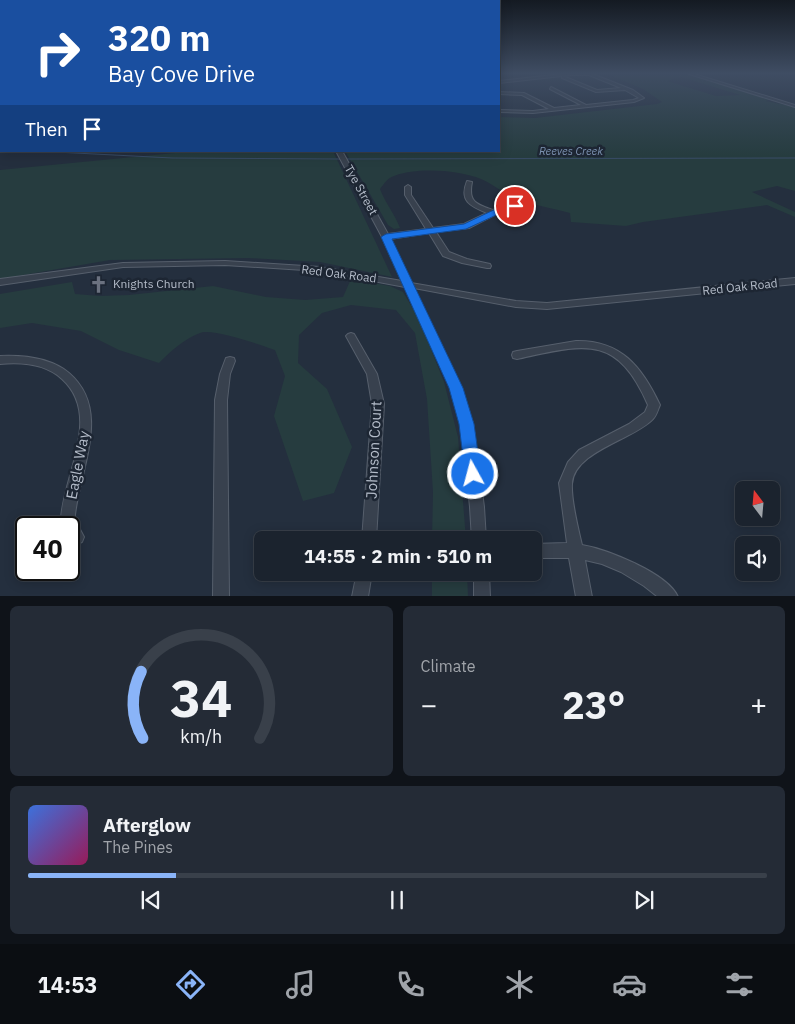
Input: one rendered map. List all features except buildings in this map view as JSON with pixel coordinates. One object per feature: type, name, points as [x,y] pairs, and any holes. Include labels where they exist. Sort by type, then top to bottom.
[{"type":"street","points":[[535,101],[552,110]]},
{"type":"street","points":[[575,101],[585,106]]},
{"type":"street","points":[[500,111],[552,110],[634,101]]},
{"type":"street","points":[[778,101],[795,106]]},
{"type":"street","name":"Tye Street","points":[[340,152],[386,237],[456,388],[467,424],[478,531]]},
{"type":"street","points":[[469,182],[466,194],[469,200],[493,213]]},
{"type":"street","points":[[408,188],[408,195],[446,254],[487,266]]},
{"type":"street","points":[[386,237],[466,226],[503,208],[515,206]]},
{"type":"street","name":"Red Oak Road","points":[[0,282],[123,265],[225,263],[320,269],[516,304],[547,306],[795,281]]},
{"type":"street","name":"Johnson Court","points":[[351,336],[372,374],[378,404],[370,531]]},
{"type":"street","points":[[518,355],[545,349],[583,345],[593,345],[610,350],[633,370],[647,389],[654,405],[650,415],[633,427],[582,454],[572,466],[565,482],[568,510],[584,596]]},
{"type":"street","name":"Eagle Way","points":[[0,360],[22,360],[53,367],[71,380],[84,397],[87,414],[86,433],[74,476],[69,516]]},
{"type":"street","points":[[220,596],[221,400],[225,374],[230,361]]},
{"type":"street","points":[[542,551],[575,551],[622,565],[653,581],[670,596]]},
{"type":"street","points":[[360,596],[363,581]]},
{"type":"street","points":[[481,581],[482,596]]},
{"type":"green space","points":[[660,101],[766,101],[795,107],[795,191],[777,186],[752,192],[795,212],[795,217],[767,205],[626,226],[571,222],[570,213],[514,198],[490,183],[472,176],[450,172],[414,171],[392,177],[380,189],[400,228],[394,229],[388,225],[346,152],[500,152],[500,117],[535,118],[662,102]]},
{"type":"green space","points":[[185,152],[333,152],[392,277],[320,262],[248,258],[110,260],[0,279],[0,170]]},
{"type":"green space","points":[[351,279],[390,286],[403,292],[419,319],[444,382],[458,437],[465,531],[432,531],[433,492],[427,399],[415,333],[396,310],[351,305],[322,313],[299,335],[298,363],[327,389],[352,447],[334,493],[303,501],[274,416],[285,376],[275,350],[237,338],[206,332],[183,342],[159,363],[119,350],[81,331],[32,323],[0,328],[0,294],[72,282],[75,294],[100,296],[129,295],[213,286],[266,297],[305,300],[343,297]]},
{"type":"green space","points":[[432,581],[467,581],[468,596],[432,596]]},
{"type":"waterway","name":"Reeves Creek","points":[[55,152],[172,158],[340,159]]},
{"type":"waterway","name":"Reeves Creek","points":[[347,159],[795,158]]},
{"type":"place","name":"Knights Church","points":[[99,284]]},
{"type":"route","points":[[473,474],[467,424],[456,388],[386,237],[466,226],[503,208],[515,206]]}]
